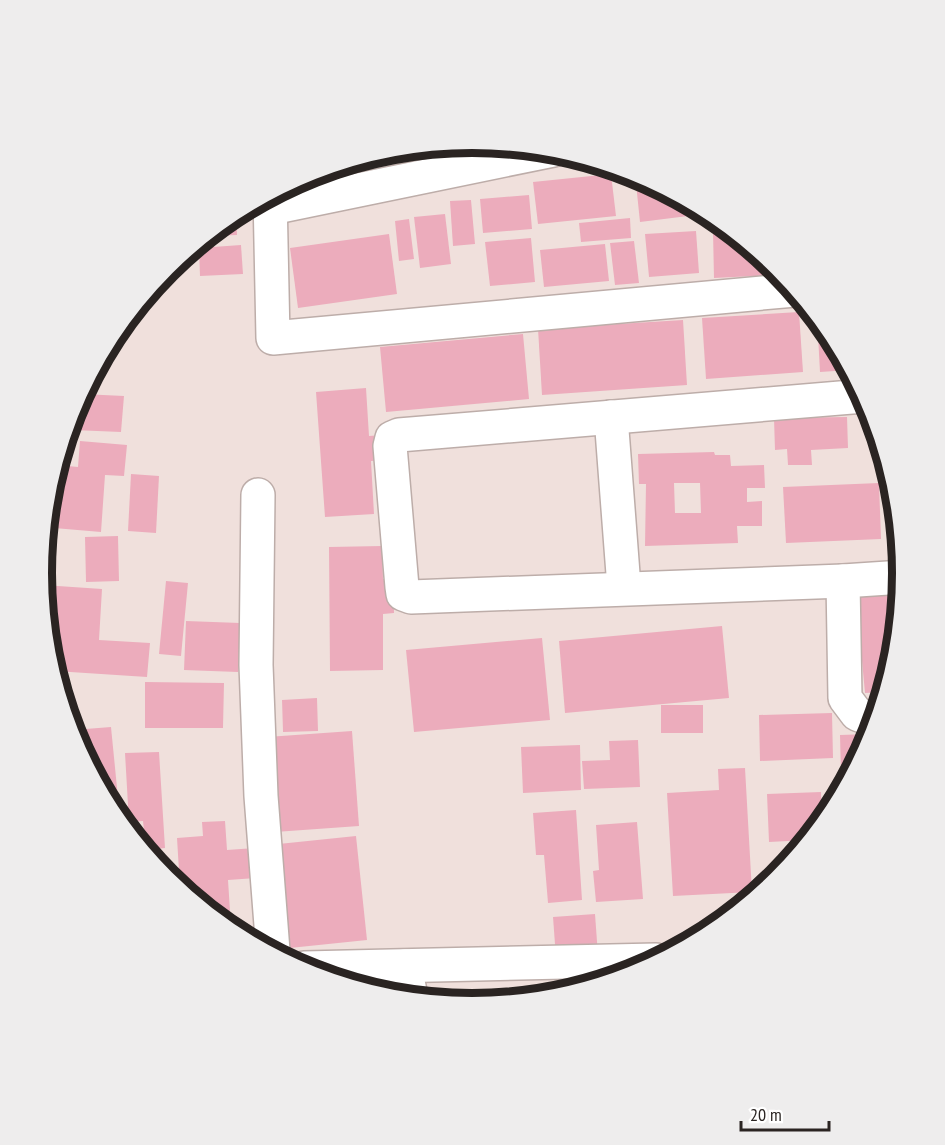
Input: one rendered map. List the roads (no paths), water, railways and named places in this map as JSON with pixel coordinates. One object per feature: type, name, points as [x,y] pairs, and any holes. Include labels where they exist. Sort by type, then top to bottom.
[{"type":"street","points":[[282,199],[522,155]]},
{"type":"street","points":[[270,205],[273,338],[783,291]]},
{"type":"street","points":[[854,397],[399,435],[392,438],[390,446],[403,594],[411,597],[892,578]]},
{"type":"street","points":[[612,417],[624,587]]},
{"type":"street","points":[[258,495],[256,665],[261,796],[272,941]]},
{"type":"street","points":[[843,581],[845,698],[857,714],[867,718]]},
{"type":"street","points":[[349,974],[408,981],[630,962]]}]
